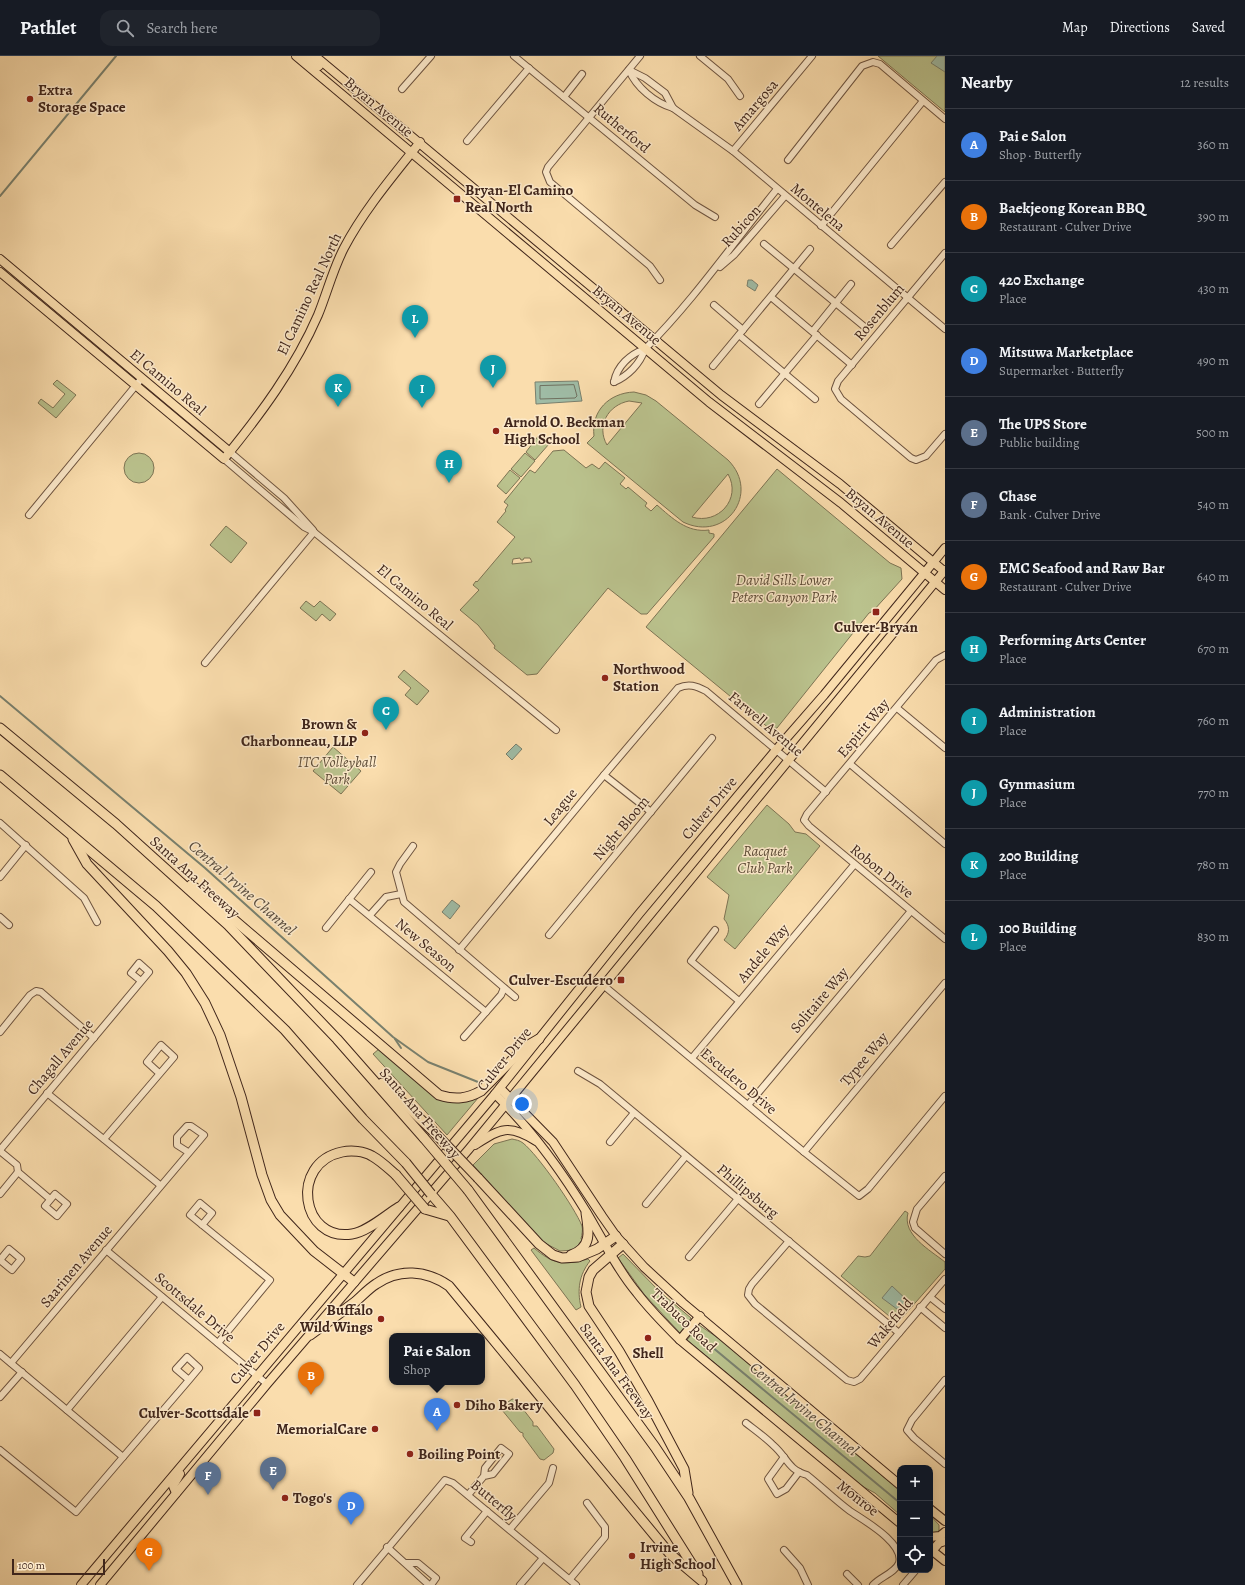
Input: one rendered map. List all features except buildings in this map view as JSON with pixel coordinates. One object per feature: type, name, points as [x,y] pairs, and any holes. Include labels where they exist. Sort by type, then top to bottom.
[{"type":"highway","name":"Santa Ana Freeway","points":[[0,728],[116,824],[228,925],[337,1039],[424,1138],[468,1190],[655,1447],[689,1498],[737,1585]]},
{"type":"highway","points":[[0,775],[156,906],[285,1030],[363,1119],[406,1163],[579,1391],[625,1458],[703,1583]]},
{"type":"highway","points":[[70,833],[87,864],[168,951],[196,988],[220,1035],[241,1097],[262,1175],[280,1215],[314,1251],[354,1282]]},
{"type":"highway","points":[[159,863],[206,896],[439,1095],[453,1099],[473,1096],[481,1091],[527,1046],[539,1039]]},
{"type":"highway","points":[[337,1039],[432,1130],[539,1244],[553,1255],[562,1258],[578,1258],[605,1244],[616,1236]]},
{"type":"highway","points":[[399,1207],[359,1232],[342,1235],[330,1232],[321,1225],[309,1207],[306,1194],[309,1180],[313,1171],[328,1158],[340,1152],[351,1151],[371,1155],[396,1175],[425,1208],[446,1214]]},
{"type":"highway","points":[[562,1258],[580,1252],[585,1246],[589,1233],[586,1212]]},
{"type":"highway","points":[[623,1244],[593,1270],[589,1277],[586,1292],[589,1306],[626,1363],[684,1469],[689,1498]]},
{"type":"highway","points":[[310,1335],[375,1284],[387,1277],[408,1273],[429,1275],[439,1279],[448,1286],[670,1554],[703,1583]]},
{"type":"main road","name":"Bryan Avenue","points":[[296,56],[645,349],[754,438],[841,503],[945,590]]},
{"type":"main road","points":[[306,56],[331,75],[339,75]]},
{"type":"main road","name":"Bryan Avenue","points":[[315,56],[420,142],[654,340],[743,413],[840,484],[945,571]]},
{"type":"main road","name":"El Camino Real North","points":[[224,459],[280,386],[315,321],[343,249],[351,235],[370,207],[420,142]]},
{"type":"main road","name":"El Camino Real","points":[[0,259],[230,452]]},
{"type":"main road","name":"El Camino Real","points":[[0,272],[224,459]]},
{"type":"main road","name":"Culver Drive","points":[[81,1585],[256,1375],[497,1091],[639,914],[824,695],[945,548]]},
{"type":"main road","name":"Culver Drive","points":[[100,1585],[267,1384],[469,1149],[752,803],[789,761],[945,571]]},
{"type":"main road","name":"Trabuco Road","points":[[497,1091],[557,1147],[616,1236],[663,1286],[897,1482]]},
{"type":"main road","name":"Trabuco Road","points":[[508,1101],[557,1167],[636,1292],[680,1340],[897,1521]]},
{"type":"main road","points":[[469,1149],[495,1132],[505,1129],[521,1132],[537,1142]]},
{"type":"main road","points":[[680,1340],[700,1316]]},
{"type":"main road","points":[[176,1493],[173,1488],[174,1483],[190,1461],[191,1453]]},
{"type":"main road","points":[[933,1512],[945,1522]]},
{"type":"main road","points":[[933,1537],[945,1534]]},
{"type":"main road","points":[[933,1549],[939,1543],[945,1541]]},
{"type":"main road","points":[[933,1553],[945,1562]]},
{"type":"street","points":[[402,89],[431,56]]},
{"type":"street","name":"Rutherford","points":[[514,56],[695,206],[715,217]]},
{"type":"street","points":[[640,56],[548,167],[546,172],[550,182],[650,266],[660,280]]},
{"type":"street","points":[[700,56],[728,79],[740,96]]},
{"type":"street","name":"Amargosa","points":[[733,151],[812,56]]},
{"type":"street","points":[[788,160],[862,66],[873,62],[880,64],[945,119]]},
{"type":"street","points":[[467,141],[529,68]]},
{"type":"street","name":"Montelena","points":[[629,70],[645,78],[665,93],[673,108]]},
{"type":"street","name":"Montelena","points":[[629,70],[639,86],[646,92],[664,105],[673,108],[733,151],[945,329]]},
{"type":"street","points":[[564,97],[582,74]]},
{"type":"street","points":[[646,92],[653,84]]},
{"type":"street","points":[[821,226],[923,101]]},
{"type":"street","points":[[891,245],[945,182]]},
{"type":"street","name":"Rubicon","points":[[714,272],[732,246],[777,189]]},
{"type":"street","name":"Rubicon","points":[[645,349],[714,272],[734,254],[785,196]]},
{"type":"street","points":[[764,244],[866,328]]},
{"type":"street","points":[[714,366],[810,249]]},
{"type":"street","name":"Rosenblum","points":[[945,253],[838,381],[835,390],[841,399],[911,458],[919,460],[926,456],[945,434]]},
{"type":"street","points":[[759,404],[785,374],[851,284]]},
{"type":"street","points":[[772,297],[852,365]]},
{"type":"street","points":[[714,305],[743,330]]},
{"type":"street","points":[[739,335],[815,399]]},
{"type":"street","points":[[645,349],[642,359],[624,378],[614,382],[616,372],[634,353],[645,349]]},
{"type":"street","points":[[29,515],[142,378]]},
{"type":"street","name":"El Camino Real","points":[[230,452],[284,498],[314,532]]},
{"type":"street","name":"El Camino Real","points":[[224,459],[304,526],[314,532],[556,730]]},
{"type":"street","points":[[205,663],[314,532]]},
{"type":"street","name":"Espirit Way","points":[[804,820],[807,814],[936,660],[945,655]]},
{"type":"street","name":"Farwell Avenue","points":[[685,685],[695,685],[706,691],[826,792]]},
{"type":"street","name":"League","points":[[459,950],[678,688],[685,685]]},
{"type":"street","points":[[897,708],[945,748]]},
{"type":"street","name":"Night Bloom","points":[[549,935],[712,738]]},
{"type":"street","points":[[850,764],[945,844]]},
{"type":"street","points":[[604,775],[651,812]]},
{"type":"street","name":"Robon Drive","points":[[804,820],[854,865],[945,939]]},
{"type":"street","points":[[0,823],[84,898],[97,922]]},
{"type":"street","points":[[0,877],[26,845]]},
{"type":"street","points":[[413,846],[396,872],[404,902],[515,997]]},
{"type":"street","name":"Andele Way","points":[[692,1058],[854,865]]},
{"type":"street","points":[[326,928],[372,872]]},
{"type":"street","points":[[370,915],[386,897],[401,894]]},
{"type":"street","name":"New Season","points":[[349,899],[486,1012]]},
{"type":"street","name":"Solitaire Way","points":[[748,1106],[911,911]]},
{"type":"street","points":[[0,917],[9,925]]},
{"type":"street","points":[[715,930],[691,961],[739,1001]]},
{"type":"street","name":"Chagall Avenue","points":[[0,1150],[141,982]]},
{"type":"street","name":"Typee Way","points":[[804,1152],[945,983]]},
{"type":"street","name":"Escudero Drive","points":[[603,985],[859,1196],[868,1189],[945,1096]]},
{"type":"street","points":[[464,1037],[501,995],[504,988]]},
{"type":"street","points":[[0,1032],[30,995],[36,991],[41,992],[94,1038]]},
{"type":"street","points":[[104,1139],[174,1057],[161,1046],[147,1062],[159,1073]]},
{"type":"street","name":"Phillipsburg","points":[[578,1071],[600,1084],[737,1200],[789,1241],[899,1333]]},
{"type":"street","points":[[47,1093],[160,1185]]},
{"type":"street","points":[[610,1142],[634,1113]]},
{"type":"street","name":"Saarinen Avenue","points":[[11,1363],[160,1185],[204,1135],[191,1126],[187,1126],[177,1137],[177,1145],[188,1152]]},
{"type":"street","points":[[0,1150],[17,1165],[18,1172],[50,1200]]},
{"type":"street","points":[[646,1204],[686,1156]]},
{"type":"street","points":[[0,1194],[18,1172]]},
{"type":"street","points":[[945,1176],[917,1209],[913,1222],[915,1228],[945,1254]]},
{"type":"street","points":[[689,1257],[737,1200]]},
{"type":"street","points":[[202,1225],[270,1280],[218,1343]]},
{"type":"street","name":"Wakefield","points":[[789,1241],[752,1284],[748,1294],[755,1304],[846,1380],[854,1382],[860,1380],[945,1279]]},
{"type":"street","name":"Scottsdale Drive","points":[[106,1250],[267,1384]]},
{"type":"street","points":[[67,1410],[162,1297]]},
{"type":"street","points":[[930,1297],[945,1310]]},
{"type":"street","points":[[920,1308],[945,1328]]},
{"type":"street","points":[[0,1354],[123,1457]]},
{"type":"street","points":[[0,1397],[22,1372]]},
{"type":"street","points":[[0,1450],[76,1512],[189,1380]]},
{"type":"street","points":[[945,1380],[912,1420],[908,1430],[914,1438],[945,1464]]},
{"type":"street","name":"Monroe","points":[[746,1423],[774,1446],[788,1464],[799,1472],[807,1475],[850,1511],[880,1531],[897,1552],[900,1561],[897,1568],[873,1585]]},
{"type":"street","points":[[468,1495],[484,1476],[485,1468],[501,1448],[509,1454],[493,1474],[484,1476]]},
{"type":"street","points":[[784,1457],[768,1479],[777,1494],[786,1489],[799,1472]]},
{"type":"street","points":[[510,1530],[549,1483],[554,1468]]},
{"type":"street","name":"Butterfly","points":[[357,1585],[441,1482],[449,1480],[576,1585]]},
{"type":"street","points":[[570,1579],[605,1537],[605,1527],[587,1503]]},
{"type":"street","points":[[471,1542],[465,1538],[487,1511]]},
{"type":"street","points":[[933,1549],[945,1534]]},
{"type":"street","points":[[387,1548],[430,1585],[436,1578],[418,1563],[406,1563]]},
{"type":"street","points":[[784,1550],[800,1568],[808,1585]]},
{"type":"street","points":[[520,1584],[543,1558]]},
{"type":"street","points":[[903,1585],[913,1573]]},
{"type":"street","points":[[847,1574],[858,1585]]},
{"type":"green space","points":[[878,56],[945,56],[945,112]]},
{"type":"green space","points":[[57,380],[76,395],[56,418],[38,403],[41,399],[53,408],[65,394],[53,384]]},
{"type":"green space","points":[[634,392],[646,395],[656,401],[728,460],[737,473],[741,487],[740,500],[734,511],[725,520],[713,526],[699,527],[683,522],[587,443],[594,436],[595,419],[599,411],[610,400],[625,393]],"holes":[[[629,401],[642,403],[607,445],[603,431],[606,417],[615,407]],[[728,474],[732,483],[732,492],[730,501],[725,508],[719,514],[711,517],[692,517]]]},
{"type":"green space","points":[[539,435],[549,444],[535,460],[526,452]]},
{"type":"green space","points":[[564,450],[586,468],[592,464],[599,469],[605,462],[625,478],[620,484],[626,489],[628,487],[647,503],[645,506],[651,511],[657,505],[680,524],[694,529],[709,530],[709,533],[714,534],[714,537],[647,614],[641,614],[608,588],[537,674],[527,675],[494,648],[495,646],[478,625],[460,610],[479,590],[473,585],[476,581],[477,582],[515,537],[497,522],[506,511],[505,510],[508,505],[504,502],[530,470],[535,473],[553,451]],"holes":[[[520,558],[521,560],[524,558],[530,558],[532,562],[512,564],[513,559]]]},
{"type":"green space","points":[[139,453],[150,457],[154,468],[150,479],[139,483],[128,479],[124,468],[128,457]]},
{"type":"green space","points":[[525,453],[535,461],[521,477],[511,469]]},
{"type":"green space","name":"David Sills Lower Peters Canyon Park","points":[[777,469],[890,563],[901,568],[902,579],[873,611],[869,613],[777,728],[770,729],[646,627]]},
{"type":"green space","points":[[510,470],[520,478],[506,494],[497,486]]},
{"type":"green space","points":[[226,526],[247,543],[231,563],[210,545]]},
{"type":"green space","points":[[306,601],[314,607],[320,601],[336,614],[330,621],[322,614],[316,621],[300,608]]},
{"type":"green space","points":[[404,670],[429,691],[417,705],[405,695],[411,688],[398,677]]},
{"type":"green space","name":"ITC Volleyball Park","points":[[333,747],[361,771],[341,794],[313,771]]},
{"type":"green space","name":"Racquet Club Park","points":[[767,805],[789,824],[795,832],[806,834],[820,846],[735,949],[724,940],[728,932],[728,927],[724,919],[729,895],[707,877]]},
{"type":"green space","points":[[379,1049],[434,1096],[478,1098],[447,1135],[373,1054]]},
{"type":"green space","points":[[512,1139],[523,1143],[538,1158],[578,1218],[582,1226],[581,1239],[583,1239],[574,1250],[560,1251],[543,1242],[473,1165],[494,1144]]},
{"type":"green space","points":[[905,1211],[908,1213],[907,1221],[913,1235],[925,1247],[945,1262],[945,1269],[901,1319],[895,1321],[841,1276],[858,1256],[870,1256]]},
{"type":"green space","points":[[534,1248],[547,1257],[559,1262],[565,1263],[588,1259],[590,1261],[581,1277],[579,1295],[581,1307],[576,1310],[531,1250]]},
{"type":"green space","points":[[623,1254],[660,1292],[691,1318],[680,1333],[644,1294],[618,1258]]},
{"type":"green space","points":[[699,1325],[724,1342],[897,1487],[897,1512],[875,1493],[860,1485],[687,1340]]},
{"type":"green space","points":[[512,1399],[516,1400],[533,1422],[533,1426],[537,1426],[554,1449],[553,1453],[544,1460],[540,1459],[523,1436],[523,1433],[520,1432],[502,1410],[503,1406]]},
{"type":"green space","points":[[933,1518],[939,1525],[939,1533],[933,1534]]},
{"type":"water","points":[[937,56],[945,56],[945,72],[931,63]]},
{"type":"water","points":[[748,280],[752,280],[758,285],[755,291],[747,286]]},
{"type":"water","points":[[578,381],[582,401],[536,404],[535,382]]},
{"type":"water","points":[[516,744],[522,749],[512,760],[506,754]]},
{"type":"water","points":[[452,900],[460,906],[450,919],[442,912]]},
{"type":"water","points":[[892,1286],[909,1302],[901,1312],[882,1298]]},
{"type":"waterway","points":[[0,196],[116,56]]},
{"type":"waterway","name":"Central Irvine Channel","points":[[0,696],[205,868],[393,1037],[428,1062],[478,1082]]},
{"type":"waterway","name":"Central Irvine Channel","points":[[395,1039],[401,1048]]},
{"type":"waterway","name":"Central Irvine Channel","points":[[694,1332],[898,1501]]},
{"type":"place","name":"Extra Storage Space","points":[[30,99]]},
{"type":"place","name":"Bryan-El Camino Real North","points":[[457,199]]},
{"type":"place","name":"100 Building","points":[[415,338]]},
{"type":"place","name":"Gynmasium","points":[[493,388]]},
{"type":"place","name":"200 Building","points":[[338,407]]},
{"type":"place","name":"Administration","points":[[422,408]]},
{"type":"place","name":"Arnold O. Beckman High School","points":[[496,431]]},
{"type":"place","name":"Performing Arts Center","points":[[449,483]]},
{"type":"place","name":"Culver-Bryan","points":[[876,612]]},
{"type":"place","name":"Northwood Station","points":[[605,678]]},
{"type":"place","name":"420 Exchange","points":[[386,730]]},
{"type":"place","name":"Brown & Charbonneau, LLP","points":[[365,733]]},
{"type":"place","name":"Culver-Escudero","points":[[621,980]]},
{"type":"place","name":"Buffalo Wild Wings","points":[[381,1319]]},
{"type":"place","name":"Shell","points":[[648,1338]]},
{"type":"place","name":"Baekjeong Korean BBQ","points":[[311,1395]]},
{"type":"place","name":"Diho Bakery","points":[[457,1405]]},
{"type":"place","name":"Culver-Scottsdale","points":[[257,1413]]},
{"type":"place","name":"MemorialCare","points":[[375,1429]]},
{"type":"place","name":"Pai e Salon","points":[[437,1431]]},
{"type":"place","name":"Boiling Point","points":[[410,1454]]},
{"type":"place","name":"The UPS Store","points":[[273,1490]]},
{"type":"place","name":"Chase","points":[[208,1495]]},
{"type":"place","name":"Togo's","points":[[285,1498]]},
{"type":"place","name":"Mitsuwa Marketplace","points":[[351,1525]]},
{"type":"place","name":"Irvine High School","points":[[632,1556]]},
{"type":"place","name":"EMC Seafood and Raw Bar","points":[[149,1571]]}]
